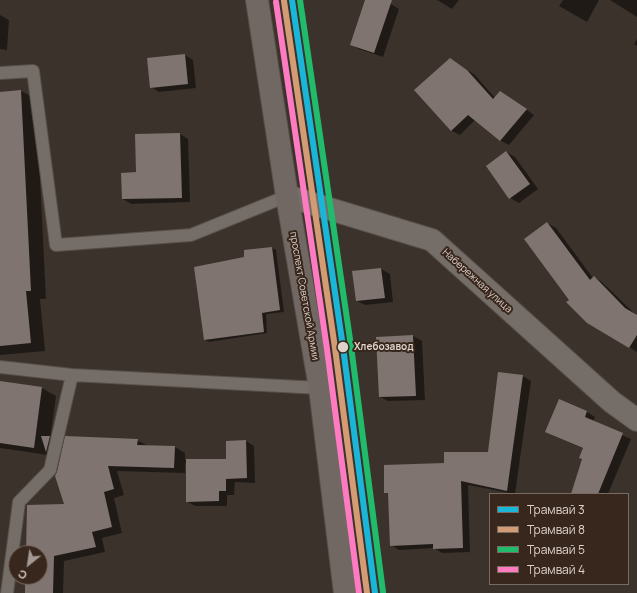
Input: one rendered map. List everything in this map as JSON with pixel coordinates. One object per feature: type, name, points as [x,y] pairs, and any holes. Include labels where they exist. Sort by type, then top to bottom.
[{"type":"main road","name":"проспект Советской Армии","points":[[257,0],[287,196],[320,388],[345,593]]},
{"type":"street","name":"Набережная улица","points":[[287,196],[432,240],[612,402],[637,420]]},
{"type":"lane","points":[[0,73],[33,71],[56,245],[191,235],[287,196]]},
{"type":"lane","points":[[0,367],[72,375],[320,388]]},
{"type":"lane","points":[[6,593],[19,502],[50,470],[72,375]]},
{"type":"building","points":[[365,0],[392,0],[374,53],[350,45]]},
{"type":"building","points":[[185,54],[188,84],[150,88],[147,58]]},
{"type":"building","points":[[450,58],[467,70],[493,99],[500,91],[527,109],[500,141],[468,115],[451,131],[414,90]]},
{"type":"building","points":[[21,90],[31,291],[26,291],[31,343],[0,346],[0,92]]},
{"type":"building","points":[[180,133],[182,198],[122,199],[121,173],[136,172],[135,134]]},
{"type":"building","points":[[506,151],[530,184],[509,199],[486,166]]},
{"type":"building","points":[[547,222],[590,280],[594,276],[625,308],[637,315],[637,335],[629,348],[587,323],[566,302],[569,300],[524,239]]},
{"type":"building","points":[[272,247],[280,310],[262,313],[264,332],[204,340],[194,267],[244,257],[244,250]]},
{"type":"building","points":[[381,268],[385,298],[356,301],[352,271]]},
{"type":"building","points":[[413,335],[416,396],[379,397],[376,337]]},
{"type":"building","points":[[498,372],[523,375],[507,491],[461,481],[463,548],[433,549],[433,544],[390,546],[388,493],[384,493],[384,465],[444,463],[444,452],[488,452]]},
{"type":"building","points":[[0,381],[42,387],[34,448],[0,443]]},
{"type":"building","points":[[559,399],[587,411],[585,417],[623,433],[598,493],[571,493],[582,459],[579,458],[583,448],[545,432]]},
{"type":"building","points":[[41,436],[50,436],[46,452]]},
{"type":"building","points":[[65,436],[138,439],[137,445],[175,446],[174,468],[108,466],[114,489],[104,492],[112,527],[92,532],[96,547],[54,556],[53,593],[25,593],[25,585],[48,585],[48,545],[26,545],[27,505],[64,504],[55,476]]},
{"type":"building","points":[[246,440],[247,478],[226,479],[226,491],[219,491],[219,501],[186,502],[186,459],[226,459],[226,441]]},
{"type":"tram line","name":"3","points":[[292,0],[343,347],[375,593]]},
{"type":"tram line","name":"5","points":[[300,0],[351,346],[383,592]]},
{"type":"tram line","name":"8","points":[[284,1],[335,348],[367,593]]},
{"type":"tram line","name":"4","points":[[276,2],[327,349],[359,593]]},
{"type":"place","name":"Хлебозавод","points":[[343,347]]}]
